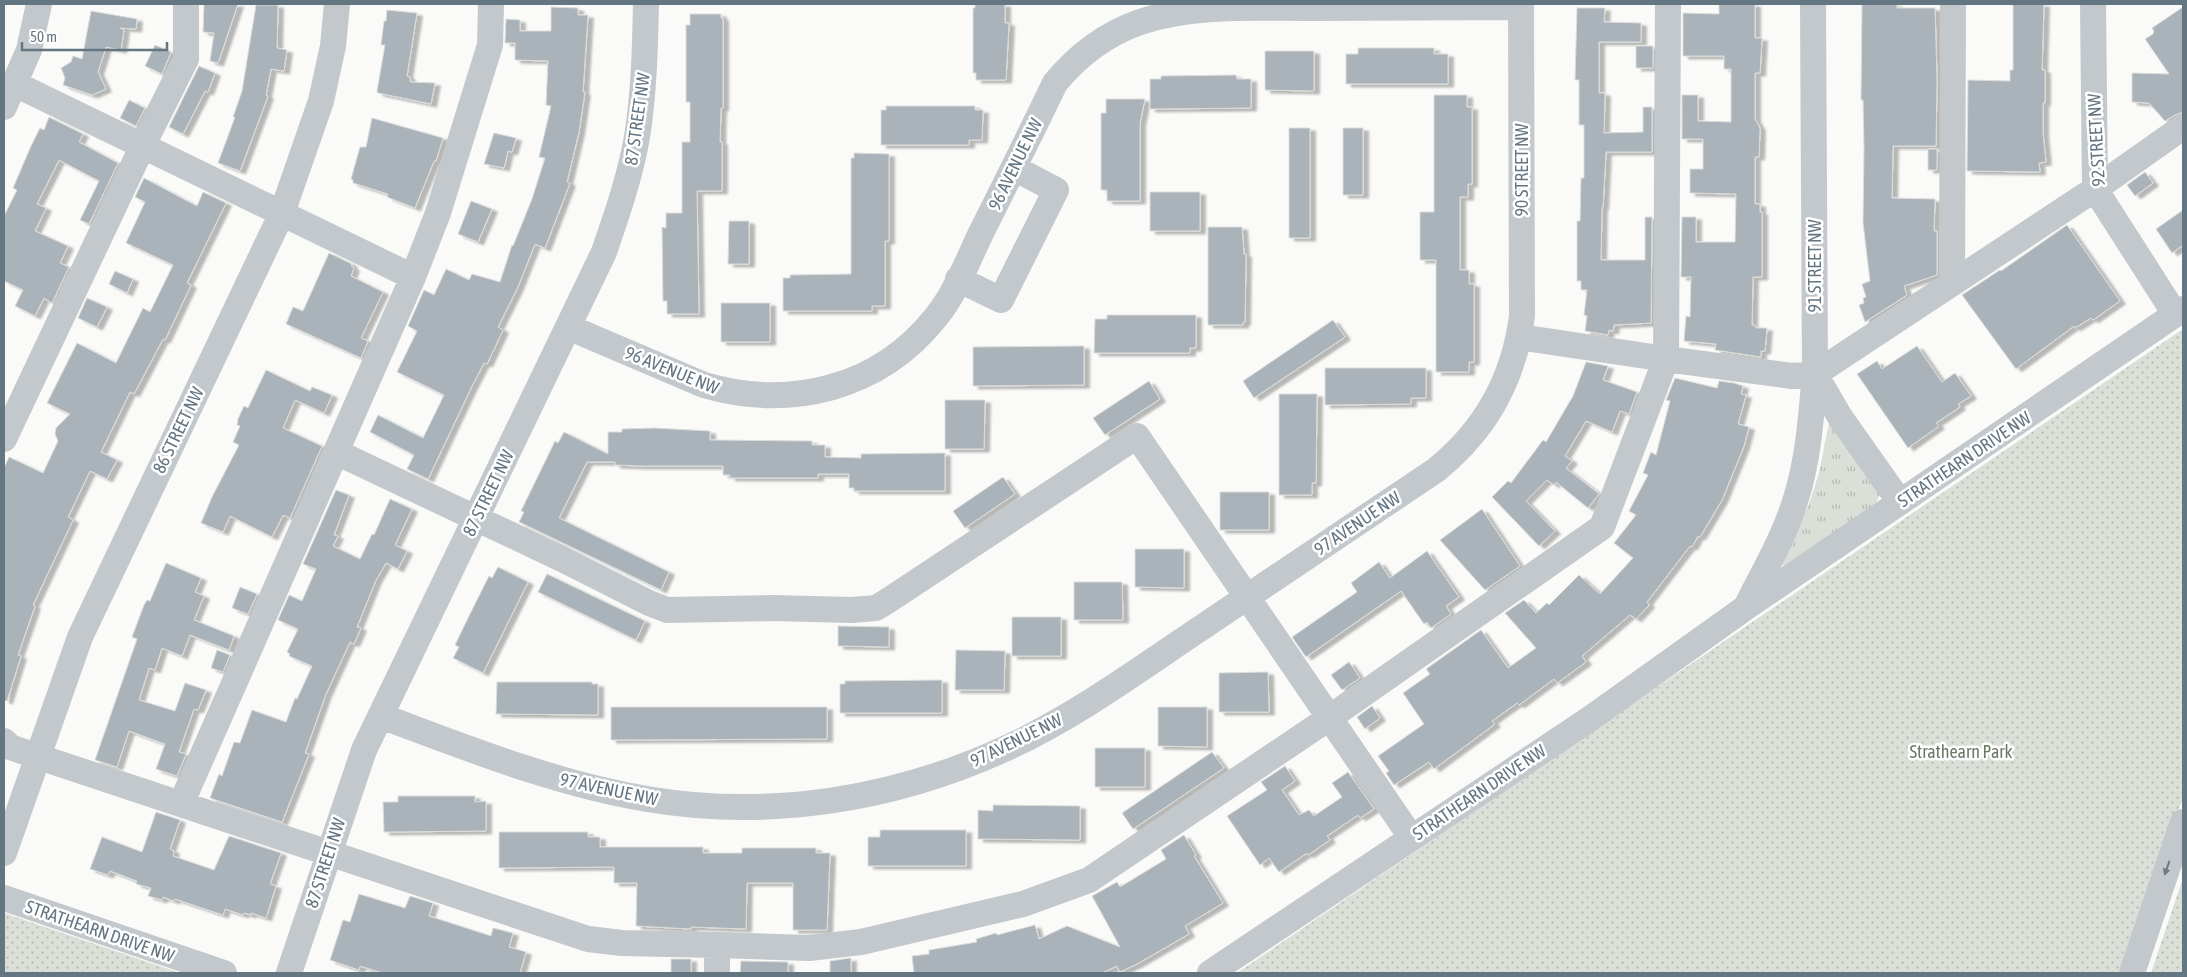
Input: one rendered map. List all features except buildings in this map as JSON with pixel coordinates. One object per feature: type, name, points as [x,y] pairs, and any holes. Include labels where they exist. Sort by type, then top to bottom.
[{"type":"street","points":[[4,108],[28,50],[39,4]]},
{"type":"street","points":[[4,439],[143,145],[186,59],[186,4]]},
{"type":"street","name":"86 STREET NW","points":[[4,853],[80,637],[282,214],[321,101],[332,46],[337,4]]},
{"type":"street","points":[[181,804],[413,277],[438,213],[490,45],[492,4]]},
{"type":"street","name":"87 STREET NW","points":[[289,973],[364,750],[604,252],[629,172],[642,103],[646,4]]},
{"type":"street","points":[[4,741],[10,747],[38,757],[588,939],[622,943],[809,948],[861,942],[1023,904],[1089,880],[1329,718],[1602,527],[1666,359],[1668,4]]},
{"type":"street","name":"91 STREET NW","points":[[1814,4],[1815,374]]},
{"type":"street","points":[[1952,283],[1953,4]]},
{"type":"street","name":"92 STREET NW","points":[[2093,4],[2095,189],[2179,312]]},
{"type":"street","name":"96 AVENUE NW","points":[[568,327],[704,385],[748,395],[793,395],[829,388],[860,377],[902,351],[938,316],[1056,83],[1064,72],[1090,48],[1105,38],[1140,22],[1179,14],[1230,8],[1521,5]]},
{"type":"street","name":"90 STREET NW","points":[[1519,336],[1522,296],[1521,5]]},
{"type":"street","points":[[15,84],[413,277]]},
{"type":"street","points":[[1519,336],[1792,376],[1815,374],[2095,189],[2183,127]]},
{"type":"street","points":[[958,279],[1001,300],[1056,190],[1014,168]]},
{"type":"street","name":"STRATHEARN DRIVE NW","points":[[1210,973],[1233,960],[1411,837],[1590,718],[1746,608],[2179,312]]},
{"type":"street","name":"97 AVENUE NW","points":[[381,716],[566,782],[650,800],[702,805],[813,804],[877,792],[931,777],[1012,745],[1050,725],[1113,687],[1436,470],[1464,445],[1485,419],[1501,393],[1519,336]]},
{"type":"street","points":[[1815,374],[1840,417],[1900,502]]},
{"type":"street","name":"STRATHEARN DRIVE NW","points":[[1746,608],[1779,543],[1797,495],[1808,445],[1815,374]]},
{"type":"street","points":[[336,452],[667,610],[772,608],[852,610],[876,608],[1137,436],[1411,837]]},
{"type":"street","points":[[2132,973],[2183,822]]},
{"type":"street","name":"STRATHEARN DRIVE NW","points":[[4,898],[224,973]]},
{"type":"street","points":[[717,945],[717,973]]},
{"type":"green space","name":"Strathearn Park","points":[[2183,329],[2183,798],[2150,887],[2122,973],[1237,973]]},
{"type":"green space","points":[[1829,423],[1880,494],[1875,506],[1786,566],[1783,565],[1783,560],[1809,504],[1819,473]]},
{"type":"green space","points":[[2183,878],[2183,973],[2151,973]]},
{"type":"green space","points":[[4,913],[180,973],[4,973]]}]
